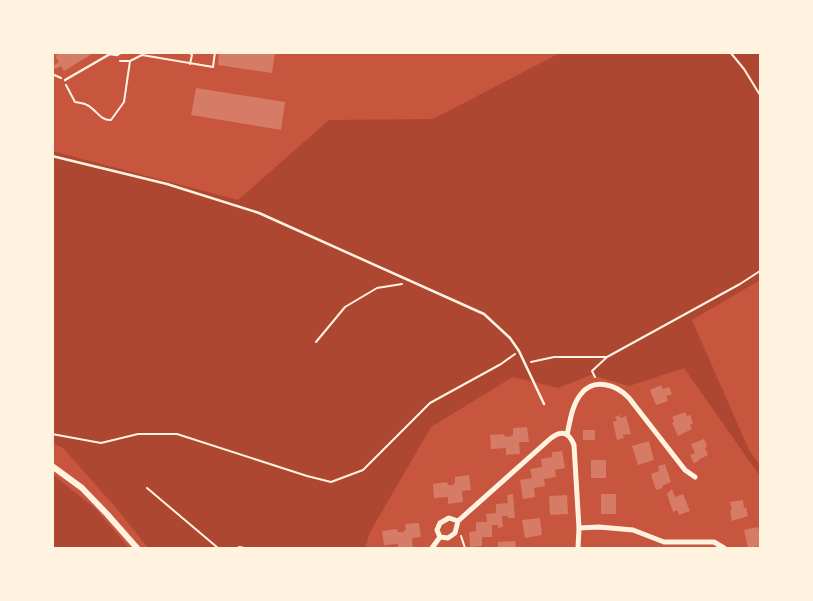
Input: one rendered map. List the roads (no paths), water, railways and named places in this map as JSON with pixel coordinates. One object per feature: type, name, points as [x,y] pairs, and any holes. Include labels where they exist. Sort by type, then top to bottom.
[{"type":"street","points":[[567,435],[573,410],[581,394],[589,387],[598,384],[612,386],[623,391],[685,470],[695,477]]},
{"type":"street","points":[[440,537],[448,538],[455,533],[458,521],[551,438],[562,433],[571,438],[574,445],[579,528],[578,548]]},
{"type":"street","points":[[52,466],[82,488],[137,548]]},
{"type":"street","points":[[440,537],[437,530],[440,523],[449,518],[458,521]]},
{"type":"street","points":[[579,528],[599,527],[633,530],[664,542],[714,542],[724,548]]},
{"type":"street","points":[[432,548],[440,537]]},
{"type":"lane","points":[[65,80],[110,54],[117,55],[122,52]]},
{"type":"lane","points":[[52,156],[167,184],[259,213],[484,314],[510,338],[525,363],[544,404]]}]
